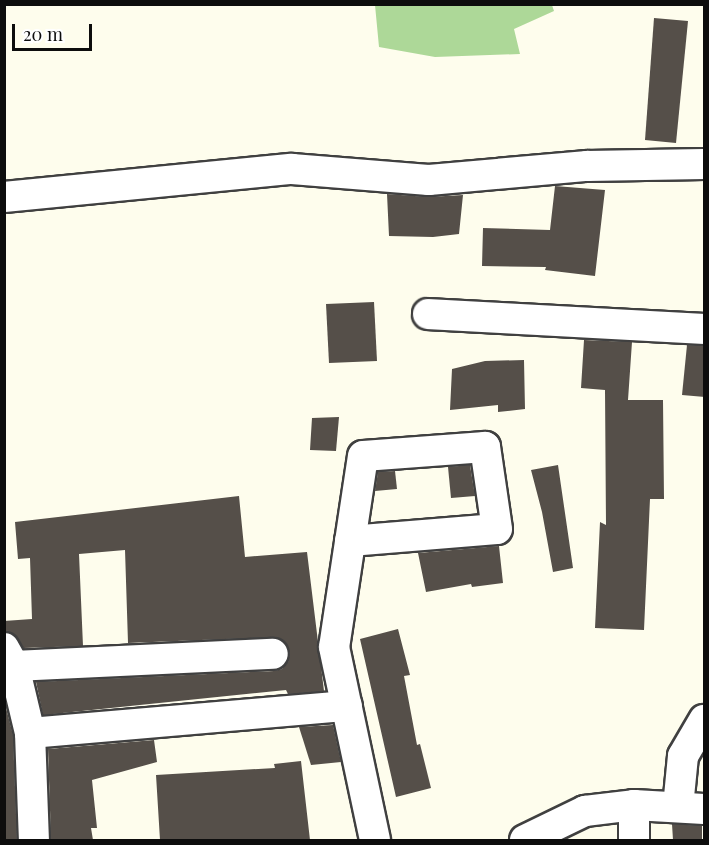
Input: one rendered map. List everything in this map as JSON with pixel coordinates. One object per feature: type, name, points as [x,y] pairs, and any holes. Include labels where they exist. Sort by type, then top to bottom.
[{"type":"street","points":[[4,197],[292,169],[429,180],[587,166],[705,164]]},
{"type":"street","points":[[428,314],[705,329]]},
{"type":"street","points":[[350,541],[497,529],[485,447],[363,456],[350,541],[334,647],[375,840]]},
{"type":"street","points":[[34,840],[30,733],[9,657],[273,654]]},
{"type":"street","points":[[30,733],[347,706]]},
{"type":"street","points":[[525,840],[585,812],[634,805],[691,808],[683,756],[705,720]]},
{"type":"street","points":[[634,805],[634,840]]},
{"type":"green space","points":[[375,5],[552,5],[554,11],[514,29],[520,54],[435,57],[379,47]]},
{"type":"building","points":[[654,18],[688,21],[676,143],[645,140]]},
{"type":"building","points":[[555,186],[605,190],[595,276],[545,270],[546,267],[482,266],[483,228],[550,230]]},
{"type":"building","points":[[387,194],[428,197],[463,195],[459,234],[433,237],[389,236]]},
{"type":"building","points":[[374,302],[377,361],[329,363],[326,304]]},
{"type":"building","points":[[584,340],[632,342],[628,400],[663,400],[664,499],[650,499],[644,630],[595,628],[600,522],[606,525],[605,390],[581,388]]},
{"type":"building","points":[[687,345],[705,346],[705,397],[682,395]]},
{"type":"building","points":[[524,360],[525,409],[498,412],[498,405],[450,410],[452,369],[485,361]]},
{"type":"building","points":[[339,417],[336,451],[310,450],[312,418]]},
{"type":"building","points":[[470,465],[475,496],[451,498],[448,467]]},
{"type":"building","points":[[558,465],[573,568],[553,572],[542,512],[531,470]]},
{"type":"building","points":[[395,471],[397,489],[375,491],[378,472]]},
{"type":"building","points":[[239,496],[245,557],[307,552],[324,691],[288,694],[286,690],[43,715],[36,682],[274,671],[282,669],[288,662],[290,653],[281,639],[272,637],[128,643],[125,550],[79,554],[83,646],[24,648],[13,634],[4,631],[4,621],[32,619],[30,558],[18,559],[15,522]]},
{"type":"building","points":[[499,546],[503,583],[472,587],[471,584],[426,592],[418,553]]},
{"type":"building","points":[[398,629],[410,675],[404,676],[417,745],[420,744],[431,788],[396,797],[360,639]]},
{"type":"building","points":[[4,700],[13,735],[17,840],[4,840]]},
{"type":"building","points":[[333,725],[341,762],[311,765],[299,727]]},
{"type":"building","points":[[154,740],[157,762],[92,780],[97,828],[91,828],[93,840],[51,840],[48,749]]},
{"type":"building","points":[[301,761],[310,840],[160,840],[156,775],[275,768],[274,764]]},
{"type":"building","points":[[672,824],[702,826],[702,840],[673,840]]}]
